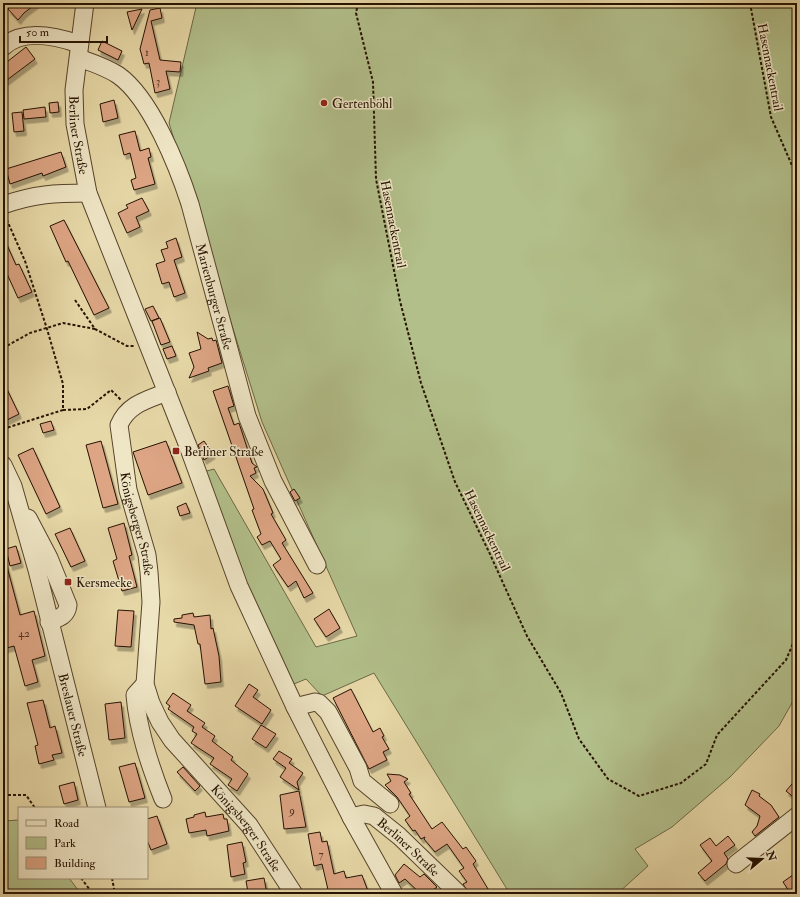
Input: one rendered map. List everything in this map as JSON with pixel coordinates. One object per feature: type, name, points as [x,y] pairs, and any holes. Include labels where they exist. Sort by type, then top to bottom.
[{"type":"street","name":"Berliner Straße","points":[[85,3],[74,90],[75,124],[88,193],[167,392],[239,586],[295,707],[351,817],[394,894]]},
{"type":"street","name":"Marienburger Straße","points":[[3,46],[18,37],[29,35],[46,36],[79,51],[99,65],[119,76],[134,91],[150,113],[180,172],[247,416],[273,481],[317,565]]},
{"type":"street","points":[[4,210],[27,197],[57,193],[88,193]]},
{"type":"street","points":[[129,409],[141,402],[167,392]]},
{"type":"street","name":"Königsberger Straße","points":[[129,409],[119,425],[128,490],[146,555],[149,572],[151,602],[145,684],[150,703],[172,740],[249,825],[294,894]]},
{"type":"street","name":"Breslauer Straße","points":[[3,465],[13,486],[14,495],[37,570],[97,807]]},
{"type":"street","name":"Königsberger Straße","points":[[145,684],[135,695],[136,708],[139,725],[162,799]]},
{"type":"street","name":"Berliner Straße","points":[[295,707],[315,702],[319,703],[328,712],[358,768],[362,781],[390,804]]},
{"type":"street","name":"Berliner Straße","points":[[351,817],[364,814],[374,816],[399,836],[459,894]]},
{"type":"street","points":[[736,864],[797,816]]},
{"type":"path","name":"Hasennackentrail","points":[[358,3],[356,13],[373,82],[376,179],[400,302],[421,383],[454,482],[489,552],[527,636],[561,693],[579,739],[608,779],[639,796],[681,783],[706,764],[717,735],[786,660],[797,634]]},
{"type":"path","name":"Hasennackentrail","points":[[750,3],[771,117],[797,177]]},
{"type":"path","points":[[4,210],[25,261],[47,329],[63,384],[63,410]]},
{"type":"path","points":[[75,300],[95,329]]},
{"type":"path","points":[[3,348],[30,333],[63,323],[95,329],[127,346],[149,347]]},
{"type":"path","points":[[3,429],[63,410],[88,409],[111,390],[129,409]]},
{"type":"path","points":[[3,794],[26,795],[34,807]]},
{"type":"path","points":[[82,879],[93,894]]},
{"type":"path","points":[[112,879],[115,894]]},
{"type":"green space","points":[[197,3],[797,3],[797,694],[779,726],[730,777],[672,827],[635,849],[648,866],[617,894],[510,894],[374,673],[322,696],[306,679],[289,686],[242,584],[203,472],[214,469],[316,647],[357,636],[262,422],[169,123]]},
{"type":"green space","points":[[18,820],[18,879],[70,879],[81,894],[3,894],[3,821]]},
{"type":"building","points":[[14,3],[37,3],[24,13],[18,20],[8,9]]},
{"type":"building","points":[[160,8],[162,18],[151,21],[160,60],[181,62],[180,72],[166,71],[170,89],[155,93],[149,63],[144,64],[140,49],[150,10]]},
{"type":"building","points":[[142,9],[132,30],[127,12]]},
{"type":"building","points":[[102,41],[122,51],[118,60],[98,50]]},
{"type":"building","points":[[26,47],[35,59],[3,83],[3,65]]},
{"type":"building","points":[[114,100],[118,118],[103,122],[100,104]]},
{"type":"building","points":[[58,102],[59,112],[50,113],[49,103]]},
{"type":"building","points":[[45,107],[46,117],[24,119],[23,110]]},
{"type":"building","points":[[22,112],[24,131],[14,132],[12,113]]},
{"type":"building","points":[[135,131],[140,151],[149,148],[151,157],[148,158],[155,184],[134,190],[131,180],[136,178],[130,153],[124,155],[119,135]]},
{"type":"building","points":[[61,152],[66,167],[43,176],[42,173],[10,184],[6,169]]},
{"type":"building","points":[[142,198],[149,211],[136,217],[140,227],[127,233],[118,213],[128,208],[126,205]]},
{"type":"building","points":[[64,220],[109,308],[94,315],[68,261],[66,262],[50,226]]},
{"type":"building","points":[[3,236],[16,265],[19,264],[32,292],[18,298],[3,265]]},
{"type":"building","points":[[176,238],[182,257],[174,260],[185,293],[174,297],[169,282],[162,284],[156,264],[165,261],[161,250],[168,248],[166,242]]},
{"type":"building","points":[[153,306],[159,318],[151,321],[145,309]]},
{"type":"building","points":[[160,318],[170,342],[161,345],[152,321]]},
{"type":"building","points":[[197,332],[208,339],[212,338],[213,341],[216,340],[222,363],[208,368],[209,371],[189,378],[194,367],[189,353],[201,349]]},
{"type":"building","points":[[172,346],[176,356],[167,359],[163,349]]},
{"type":"building","points":[[3,381],[19,414],[3,422]]},
{"type":"building","points":[[228,386],[234,406],[228,408],[234,425],[239,423],[252,463],[257,467],[254,468],[256,473],[250,476],[263,489],[273,513],[271,514],[286,540],[282,543],[313,593],[304,598],[296,581],[288,587],[273,565],[281,559],[270,541],[262,545],[257,537],[261,534],[252,510],[254,509],[213,391]]},
{"type":"building","points":[[51,421],[54,430],[43,433],[40,424]]},
{"type":"building","points":[[101,441],[118,504],[103,508],[86,445]]},
{"type":"building","points":[[166,441],[182,483],[148,495],[133,452]]},
{"type":"building","points":[[204,441],[213,454],[204,460],[198,445]]},
{"type":"building","points":[[33,448],[60,507],[46,514],[18,455]]},
{"type":"building","points":[[294,489],[300,498],[295,501],[290,492]]},
{"type":"building","points":[[186,503],[190,513],[180,516],[177,507]]},
{"type":"building","points":[[124,523],[132,555],[129,556],[137,587],[122,591],[113,561],[117,559],[108,528]]},
{"type":"building","points":[[70,528],[85,561],[71,567],[55,534]]},
{"type":"building","points":[[16,546],[21,563],[10,566],[6,549]]},
{"type":"building","points":[[3,563],[6,563],[20,615],[34,611],[45,656],[32,660],[38,682],[25,686],[14,646],[3,649]]},
{"type":"building","points":[[329,609],[340,628],[326,637],[314,619]]},
{"type":"building","points":[[118,610],[134,611],[131,647],[115,646]]},
{"type":"building","points":[[193,613],[194,617],[210,615],[211,629],[213,628],[219,656],[221,682],[205,684],[200,644],[198,644],[194,625],[174,622],[174,619],[182,618],[182,615]]},
{"type":"building","points":[[249,684],[258,690],[253,697],[271,710],[262,724],[235,706]]},
{"type":"building","points":[[351,689],[373,732],[380,728],[384,736],[382,737],[389,749],[383,752],[387,760],[369,769],[333,698]]},
{"type":"building","points":[[173,693],[191,705],[187,711],[205,723],[202,727],[215,736],[212,741],[233,757],[231,760],[248,774],[237,791],[228,785],[232,779],[210,764],[214,758],[191,743],[197,734],[192,731],[194,727],[168,709],[170,706],[166,703]]},
{"type":"building","points":[[43,700],[50,728],[55,726],[62,753],[52,755],[54,760],[39,764],[35,746],[38,745],[27,703]]},
{"type":"building","points":[[121,702],[125,738],[109,740],[105,704]]},
{"type":"building","points":[[261,725],[276,734],[266,748],[252,739]]},
{"type":"building","points":[[279,751],[292,759],[289,763],[303,773],[297,782],[299,790],[280,777],[286,768],[273,759]]},
{"type":"building","points":[[135,763],[145,798],[129,802],[119,767]]},
{"type":"building","points":[[183,767],[200,786],[195,791],[177,772]]},
{"type":"building","points":[[387,774],[400,775],[408,779],[404,782],[411,793],[409,794],[432,829],[442,822],[463,849],[466,847],[476,861],[473,864],[491,894],[469,894],[463,884],[467,882],[459,871],[464,868],[447,844],[435,852],[424,839],[425,837],[421,839],[415,830],[413,831],[405,820],[410,816],[397,797],[385,785],[391,781]]},
{"type":"building","points":[[797,778],[797,800],[786,791]]},
{"type":"building","points":[[74,782],[78,800],[64,804],[59,786]]},
{"type":"building","points":[[752,790],[760,794],[759,796],[771,805],[779,817],[755,836],[752,832],[757,826],[760,816],[745,805]]},
{"type":"building","points":[[299,791],[306,827],[284,829],[280,795]]},
{"type":"building","points":[[205,812],[206,817],[223,814],[224,819],[227,819],[229,831],[207,836],[206,830],[189,833],[186,819]]},
{"type":"building","points":[[157,816],[167,844],[151,850],[148,842],[148,819]]},
{"type":"building","points":[[320,832],[322,842],[327,841],[334,874],[344,871],[346,878],[362,875],[369,894],[329,894],[322,864],[314,866],[308,834]]},
{"type":"building","points":[[728,836],[735,845],[724,853],[728,859],[726,864],[705,881],[698,873],[712,861],[700,845],[710,838],[716,846]]},
{"type":"building","points":[[242,842],[246,862],[243,863],[245,874],[231,877],[227,845]]},
{"type":"building","points":[[404,864],[420,877],[424,874],[437,887],[433,890],[433,894],[421,894],[405,879],[399,883],[395,875]]},
{"type":"building","points":[[797,872],[797,890],[791,894],[783,882]]},
{"type":"building","points":[[264,878],[267,894],[251,894],[251,891],[248,892],[246,881]]},
{"type":"place","name":"Gertenböhl","points":[[324,103]]},
{"type":"place","name":"Berliner Straße","points":[[176,451]]},
{"type":"place","name":"Kersmecke","points":[[68,582]]}]
